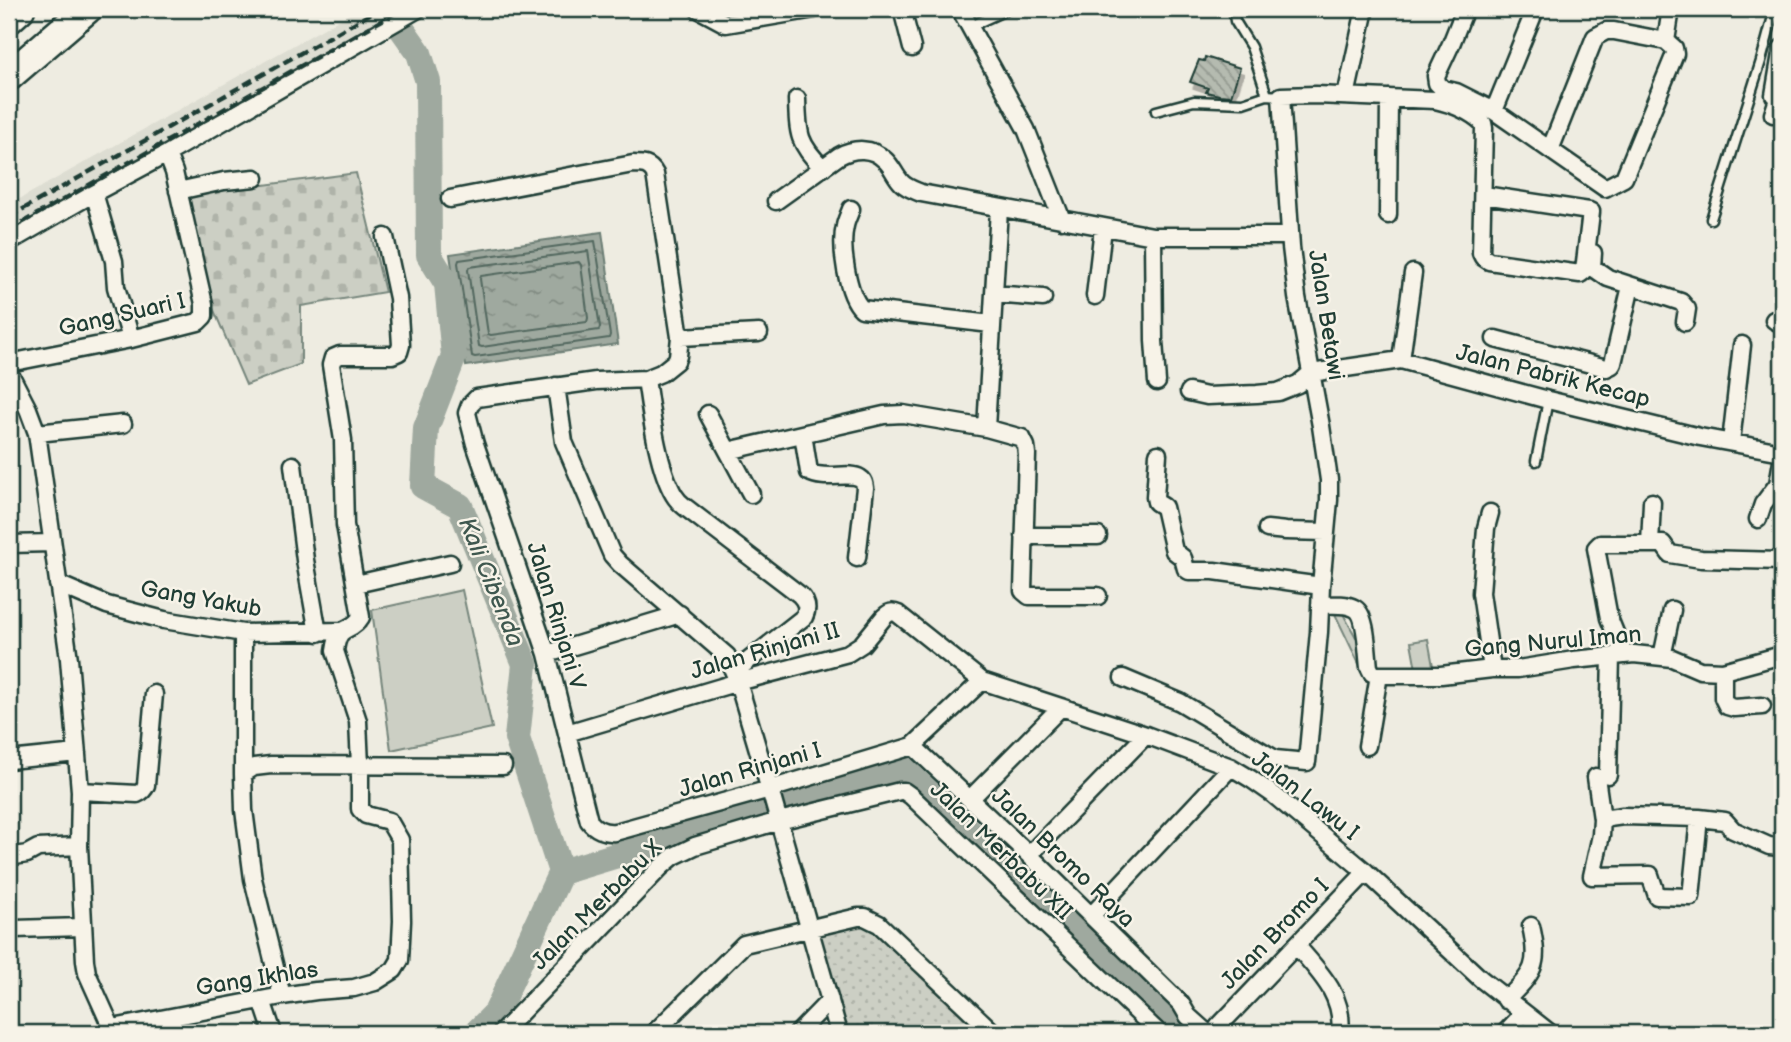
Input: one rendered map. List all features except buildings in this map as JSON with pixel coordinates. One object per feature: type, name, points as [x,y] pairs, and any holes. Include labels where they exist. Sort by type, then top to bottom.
[{"type":"highway","points":[[9,19],[20,9]]},
{"type":"highway","points":[[9,76],[87,9]]},
{"type":"street","points":[[9,242],[167,155],[418,9]]},
{"type":"street","points":[[698,9],[726,24],[815,9]]},
{"type":"street","points":[[902,9],[912,48]]},
{"type":"street","points":[[961,9],[1026,129],[1062,220]]},
{"type":"street","points":[[1346,96],[1365,9]]},
{"type":"street","points":[[1465,9],[1436,76],[1437,83],[1443,89],[1456,92],[1494,111],[1605,188]]},
{"type":"street","points":[[1494,111],[1533,15],[1533,9]]},
{"type":"street","points":[[1666,41],[1671,9]]},
{"type":"street","points":[[1550,150],[1595,37],[1606,31],[1614,31],[1666,41],[1674,48],[1675,54],[1624,178],[1605,188]]},
{"type":"street","points":[[1773,114],[1779,96],[1773,95],[1782,48]]},
{"type":"street","points":[[1274,96],[1435,100],[1454,105],[1479,119],[1484,128],[1483,257],[1489,261],[1580,274],[1584,271],[1591,212],[1587,209],[1484,195]]},
{"type":"street","name":"Jalan Betawi","points":[[1123,678],[1180,702],[1275,759],[1307,762],[1320,632],[1329,480],[1297,297],[1274,96]]},
{"type":"street","points":[[797,99],[801,141],[823,168]]},
{"type":"street","points":[[1388,215],[1389,99]]},
{"type":"street","points":[[776,201],[848,152],[861,149],[870,150],[884,159],[909,189],[999,209],[1153,236],[1290,236]]},
{"type":"street","name":"Gang Suari I","points":[[9,363],[131,339],[198,322],[204,316],[204,304],[174,172],[167,155]]},
{"type":"street","points":[[450,199],[633,164],[644,164],[655,174],[680,337],[678,356],[676,361],[661,373],[646,379],[556,386],[564,442],[608,547],[620,564],[727,656],[736,677],[771,793],[839,1033]]},
{"type":"street","points":[[178,191],[224,181],[256,178]]},
{"type":"street","points":[[1605,188],[1592,267],[1608,278],[1681,302],[1687,309],[1685,322]]},
{"type":"street","points":[[94,193],[114,261],[116,287],[131,339]]},
{"type":"street","points":[[851,209],[844,228],[845,261],[855,302],[862,309],[991,324]]},
{"type":"street","points":[[986,428],[999,209]]},
{"type":"street","points":[[1095,296],[1103,228]]},
{"type":"street","points":[[1153,236],[1157,382]]},
{"type":"street","points":[[360,766],[358,721],[335,651],[341,631],[359,622],[361,617],[345,525],[343,440],[331,365],[333,358],[340,355],[392,355],[399,352],[401,345],[398,298],[386,237]]},
{"type":"street","points":[[1401,360],[1413,273]]},
{"type":"street","points":[[1495,339],[1609,367],[1613,363],[1631,286]]},
{"type":"street","points":[[994,294],[1043,298]]},
{"type":"street","points":[[680,337],[759,334]]},
{"type":"street","points":[[1731,442],[1742,345]]},
{"type":"street","name":"Jalan Pabrik Kecap","points":[[1311,373],[1401,360],[1548,400],[1700,436],[1782,452]]},
{"type":"street","points":[[9,372],[37,433],[69,659],[80,791],[79,846],[87,973],[113,1031]]},
{"type":"street","points":[[1189,392],[1207,396],[1278,392],[1298,384],[1311,373]]},
{"type":"street","points":[[646,379],[652,422],[674,496],[685,508],[805,599],[807,611],[804,617],[736,677]]},
{"type":"street","name":"Jalan Rinjani V","points":[[556,386],[477,398],[467,413],[481,462],[547,654],[589,821],[600,830]]},
{"type":"street","points":[[708,414],[751,494]]},
{"type":"street","points":[[728,451],[884,415],[902,414],[986,428],[1022,438],[1026,446],[1024,593],[1029,596],[1098,596]]},
{"type":"street","points":[[37,433],[123,424]]},
{"type":"street","points":[[803,434],[809,472],[817,476],[856,476],[864,482],[857,558]]},
{"type":"street","points":[[1158,454],[1156,502],[1164,507],[1174,551],[1183,558],[1186,569],[1321,586]]},
{"type":"street","points":[[1758,519],[1763,504],[1777,484],[1782,461]]},
{"type":"street","points":[[293,465],[305,560],[318,633]]},
{"type":"street","points":[[1650,544],[1652,502]]},
{"type":"street","points":[[1490,513],[1486,528],[1481,593],[1492,669]]},
{"type":"street","points":[[1267,529],[1326,532]]},
{"type":"street","points":[[1024,536],[1098,536]]},
{"type":"street","points":[[9,544],[52,542]]},
{"type":"street","points":[[1699,818],[1691,897],[1657,895],[1650,875],[1592,876],[1601,835],[1602,776],[1617,656],[1596,548],[1600,544],[1663,544],[1670,554],[1701,559],[1782,561]]},
{"type":"street","points":[[356,584],[450,563]]},
{"type":"street","name":"Gang Yakub","points":[[58,584],[107,605],[164,620],[243,634],[341,631]]},
{"type":"street","points":[[1320,605],[1357,608],[1363,618],[1368,667],[1371,673],[1379,675],[1367,746]]},
{"type":"street","points":[[1662,657],[1672,610]]},
{"type":"street","name":"Jalan Rinjani II","points":[[567,733],[736,677],[848,653],[862,644],[884,617],[893,612],[982,681]]},
{"type":"street","points":[[547,654],[680,614]]},
{"type":"street","points":[[243,634],[244,810],[253,879],[282,996]]},
{"type":"street","name":"Gang Nurul Iman","points":[[1379,675],[1441,675],[1518,669],[1634,654],[1672,658],[1700,670],[1723,671],[1782,655]]},
{"type":"street","points":[[1723,671],[1723,698],[1727,706],[1762,706]]},
{"type":"street","points":[[913,746],[982,681]]},
{"type":"street","name":"Jalan Lawu I","points":[[982,681],[1146,735],[1231,767],[1274,796],[1366,872],[1481,979],[1550,1033]]},
{"type":"street","points":[[80,791],[141,793],[146,785],[154,694]]},
{"type":"street","points":[[970,799],[1061,707]]},
{"type":"street","points":[[1029,855],[1146,735]]},
{"type":"street","name":"Jalan Rinjani I","points":[[600,830],[615,832],[771,793],[913,746]]},
{"type":"street","name":"Jalan Bromo Raya","points":[[913,746],[1181,1004],[1192,1006],[1217,1031]]},
{"type":"street","points":[[9,760],[77,753]]},
{"type":"street","points":[[243,774],[254,767],[271,765],[503,766]]},
{"type":"street","name":"Gang Ikhlas","points":[[113,1031],[282,996],[354,988],[375,982],[394,970],[400,960],[402,921],[400,840],[389,821],[366,815],[360,809],[360,766]]},
{"type":"street","points":[[1091,916],[1231,767]]},
{"type":"street","name":"Jalan Merbabu XII","points":[[778,818],[896,791],[908,793],[1159,1033]]},
{"type":"street","points":[[1602,819],[1623,816],[1725,821],[1733,830],[1769,846],[1782,847]]},
{"type":"street","name":"Jalan Merbabu X","points":[[501,1033],[674,856],[695,846],[778,818]]},
{"type":"street","points":[[9,857],[27,855],[38,848],[79,846]]},
{"type":"street","name":"Jalan Bromo I","points":[[1217,1031],[1366,872]]},
{"type":"street","points":[[654,1033],[744,944],[858,917],[865,917],[879,924],[994,1033]]},
{"type":"street","points":[[1506,1000],[1531,973],[1535,945],[1531,926]]},
{"type":"street","points":[[14,929],[83,928]]},
{"type":"street","points":[[1296,945],[1339,1002],[1342,1017],[1340,1033]]},
{"type":"street","points":[[262,1000],[273,1033]]},
{"type":"street","points":[[798,1033],[830,1000]]},
{"type":"street","points":[[1505,1033],[1524,1013]]},
{"type":"lane","points":[[971,26],[1008,9]]},
{"type":"lane","points":[[1156,111],[1194,101],[1243,103],[1274,96],[1251,47],[1235,21],[1233,9]]},
{"type":"lane","points":[[1711,219],[1775,9]]},
{"type":"lane","points":[[1536,461],[1548,400]]},
{"type":"shaded area","points":[[358,9],[427,9],[9,244],[9,205]]},
{"type":"green space","points":[[356,173],[385,292],[301,306],[301,364],[246,385],[213,308],[186,195]]},
{"type":"green space","points":[[462,590],[492,728],[391,750],[372,610]]},
{"type":"green space","points":[[1342,612],[1363,650],[1359,664],[1335,614]]},
{"type":"green space","points":[[1428,639],[1433,666],[1416,669],[1411,642]]},
{"type":"green space","points":[[867,923],[985,1033],[846,1033],[817,933]]},
{"type":"water","points":[[602,232],[618,344],[466,366],[450,254]]},
{"type":"waterway","name":"Kali Cibenda","points":[[402,29],[419,53],[428,82],[429,255],[447,284],[454,356],[426,428],[423,486],[460,506],[525,664],[517,738],[561,872]]},
{"type":"waterway","points":[[476,1033],[496,1013],[561,872],[903,769],[1181,1033]]},
{"type":"railway","points":[[9,217],[379,9]]},
{"type":"railway","points":[[9,230],[402,9]]}]
